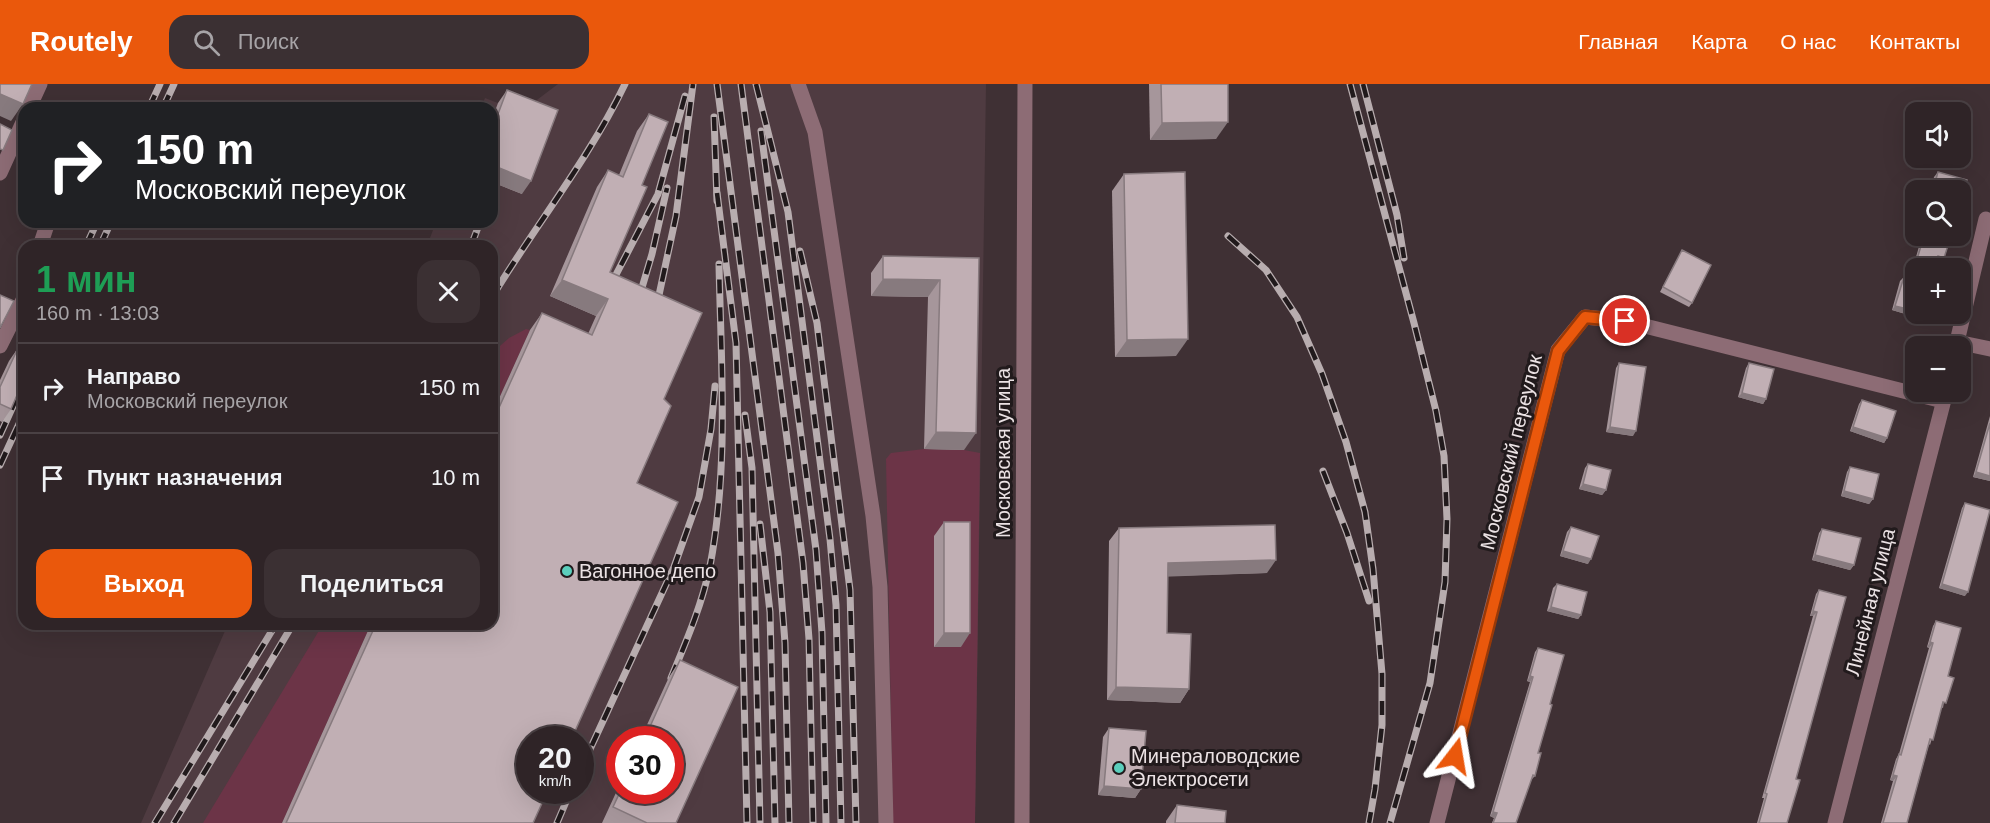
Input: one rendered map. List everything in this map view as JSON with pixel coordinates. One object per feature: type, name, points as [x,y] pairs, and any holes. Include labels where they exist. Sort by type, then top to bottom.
[{"type":"street","points":[[32,102],[40,84]]},
{"type":"street","points":[[798,84],[815,132],[873,516],[880,587],[886,823]]},
{"type":"street","name":"Московская улица","points":[[1022,823],[1025,84]]},
{"type":"street","points":[[0,173],[18,133]]},
{"type":"street","points":[[1959,336],[1986,219]]},
{"type":"street","points":[[0,346],[18,310]]},
{"type":"street","name":"Московский переулок","points":[[1437,823],[1558,351],[1585,317],[1625,321],[1905,387]]},
{"type":"street","points":[[1971,346],[1990,349]]},
{"type":"street","name":"Линейная улица","points":[[1835,823],[1943,402]]},
{"type":"shaded area","points":[[558,84],[986,84],[975,823],[141,823],[225,630],[498,630],[498,240],[429,240],[434,228],[498,228],[498,103],[521,112]]},
{"type":"shaded area","points":[[485,98],[495,102],[483,102]]},
{"type":"shaded area","points":[[526,329],[530,330],[498,401],[498,348],[509,338]]},
{"type":"shaded area","points":[[924,449],[964,450],[980,453],[975,823],[893,823],[886,459],[891,453]]},
{"type":"shaded area","points":[[319,630],[368,630],[282,823],[203,823]]},
{"type":"building","points":[[0,84],[32,84],[24,102],[0,94]]},
{"type":"building","points":[[1161,84],[1228,84],[1228,122],[1162,123]]},
{"type":"building","points":[[507,90],[558,110],[531,181],[498,167],[498,114]]},
{"type":"building","name":"Вагонное депо","points":[[649,114],[668,122],[642,185],[647,187],[610,272],[702,313],[664,399],[671,406],[637,483],[678,502],[577,726],[516,726],[516,804],[542,804],[533,823],[286,823],[373,630],[498,630],[498,410],[542,313],[592,335],[608,299],[562,280],[608,170],[623,177]]},
{"type":"building","points":[[0,124],[12,130],[3,150],[0,149]]},
{"type":"building","points":[[1185,172],[1188,339],[1127,340],[1124,174]]},
{"type":"building","points":[[1938,172],[1967,180],[1936,180]]},
{"type":"building","points":[[1921,246],[1948,246],[1944,258],[1938,256],[1938,258],[1917,258]]},
{"type":"building","points":[[1682,250],[1711,265],[1692,303],[1663,287]]},
{"type":"building","points":[[883,256],[979,258],[976,433],[936,432],[940,280],[883,279]]},
{"type":"building","points":[[1905,277],[1905,308],[1895,306]]},
{"type":"building","points":[[0,295],[14,301],[0,328]]},
{"type":"building","points":[[18,348],[18,393],[11,409],[0,404],[0,387]]},
{"type":"building","points":[[1619,363],[1646,367],[1636,431],[1610,427]]},
{"type":"building","points":[[1749,363],[1774,369],[1766,399],[1742,393]]},
{"type":"building","points":[[1862,400],[1896,411],[1887,438],[1853,427]]},
{"type":"building","points":[[1990,423],[1990,476],[1976,472]]},
{"type":"building","points":[[1588,464],[1611,470],[1606,490],[1583,484]]},
{"type":"building","points":[[1850,467],[1879,474],[1873,499],[1844,491]]},
{"type":"building","points":[[1965,503],[1990,510],[1968,592],[1942,584]]},
{"type":"building","points":[[944,522],[970,522],[970,633],[944,633]]},
{"type":"building","points":[[1275,525],[1276,560],[1168,563],[1167,633],[1191,634],[1189,689],[1116,687],[1119,528]]},
{"type":"building","points":[[1571,527],[1599,536],[1591,559],[1563,551]]},
{"type":"building","points":[[1822,529],[1861,538],[1854,565],[1815,555]]},
{"type":"building","points":[[1557,584],[1587,592],[1581,615],[1551,607]]},
{"type":"building","points":[[1819,590],[1846,597],[1796,779],[1800,780],[1787,823],[1759,823],[1767,794],[1765,793],[1817,612],[1813,611]]},
{"type":"building","points":[[1936,621],[1961,628],[1948,676],[1954,678],[1946,703],[1943,702],[1933,740],[1930,739],[1907,823],[1883,823],[1897,776],[1893,775],[1899,754],[1901,755],[1933,643],[1930,642]]},
{"type":"building","points":[[1538,648],[1564,655],[1538,753],[1541,753],[1535,776],[1533,775],[1516,823],[1493,823],[1497,813],[1493,812],[1533,677],[1530,676]]},
{"type":"building","points":[[680,660],[738,687],[676,823],[647,823],[613,807],[614,804],[684,804],[684,726],[650,726]]},
{"type":"building","name":"Минераловодские Электросети","points":[[1109,728],[1146,731],[1141,789],[1104,786]]},
{"type":"building","points":[[1177,805],[1226,811],[1225,823],[1175,823]]},
{"type":"railway","points":[[152,102],[160,84]]},
{"type":"railway","points":[[166,102],[174,84]]},
{"type":"railway","points":[[498,288],[595,139],[625,84]]},
{"type":"railway","points":[[656,309],[676,216],[693,84]]},
{"type":"railway","points":[[717,84],[778,553],[785,643],[789,823]]},
{"type":"railway","points":[[741,84],[803,563],[809,639],[813,823]]},
{"type":"railway","points":[[756,84],[788,212],[830,539],[836,605],[841,823]]},
{"type":"railway","points":[[1350,84],[1414,323],[1436,411],[1444,456],[1447,519],[1445,582],[1430,683],[1390,823]]},
{"type":"railway","points":[[1363,84],[1397,215],[1404,258]]},
{"type":"railway","points":[[608,290],[658,194],[685,96]]},
{"type":"railway","points":[[714,117],[717,201]]},
{"type":"railway","points":[[761,131],[816,550],[822,633],[826,823]]},
{"type":"railway","points":[[638,301],[652,254],[667,188]]},
{"type":"railway","points":[[717,193],[736,343],[747,823]]},
{"type":"railway","points":[[89,240],[94,228]]},
{"type":"railway","points":[[103,240],[108,228]]},
{"type":"railway","points":[[473,240],[478,228]]},
{"type":"railway","points":[[1228,236],[1266,270],[1297,317],[1322,374],[1346,442],[1365,512],[1373,569],[1382,674],[1382,725],[1369,823]]},
{"type":"railway","points":[[800,251],[817,323],[850,590],[856,823]]},
{"type":"railway","points":[[671,678],[703,595],[716,529],[722,453],[719,264]]},
{"type":"railway","points":[[594,741],[674,567],[699,497],[711,429],[715,386]]},
{"type":"railway","points":[[0,435],[18,395]]},
{"type":"railway","points":[[745,415],[752,468],[760,823]]},
{"type":"railway","points":[[0,465],[18,426]]},
{"type":"railway","points":[[1323,471],[1347,533],[1369,601]]},
{"type":"railway","points":[[760,524],[770,612],[775,823]]},
{"type":"railway","points":[[155,823],[272,630]]},
{"type":"railway","points":[[174,823],[289,630]]},
{"type":"railway","points":[[557,823],[565,804]]},
{"type":"place","name":"Вагонное депо","points":[[567,571]]},
{"type":"place","name":"Минераловодские Электросети","points":[[1119,768]]},
{"type":"route","points":[[1455,756],[1558,351],[1585,317],[1625,321]]}]
